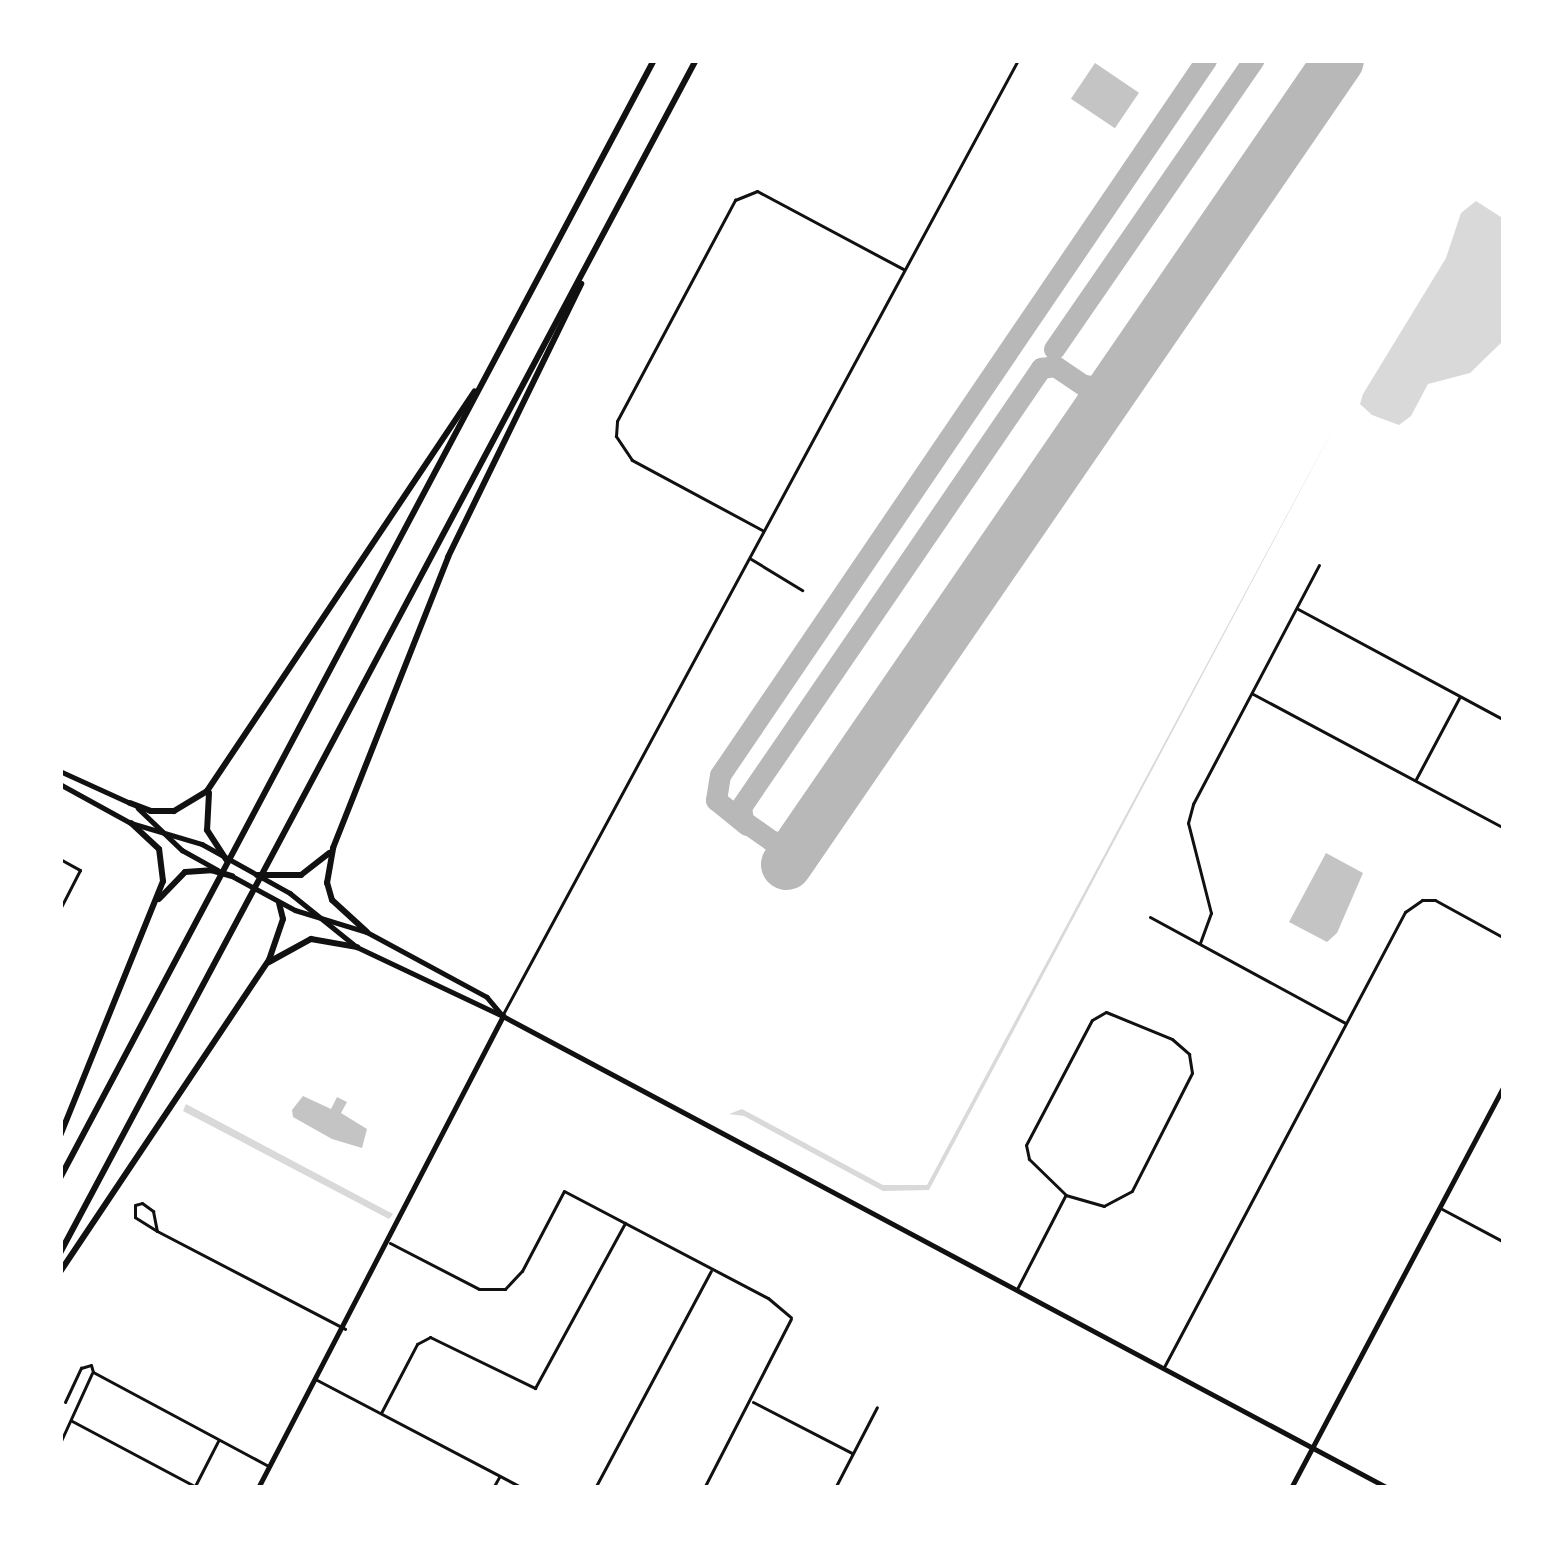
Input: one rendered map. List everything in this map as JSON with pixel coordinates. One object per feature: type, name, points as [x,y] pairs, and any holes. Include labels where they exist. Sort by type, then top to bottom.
[{"type":"highway","points":[[60,1178],[654,60]]},
{"type":"highway","points":[[60,1253],[696,60]]},
{"type":"highway","points":[[367,932],[340,911],[330,894],[328,867],[337,840],[448,557],[610,221]]},
{"type":"highway","points":[[130,802],[151,811],[173,811],[212,784],[500,353]]},
{"type":"highway","points":[[212,784],[206,825],[226,859]]},
{"type":"highway","points":[[60,1136],[149,916],[164,862],[156,844],[130,823]]},
{"type":"highway","points":[[257,875],[301,875],[324,860],[337,840]]},
{"type":"highway","points":[[149,916],[168,886],[185,872],[211,870],[232,876]]},
{"type":"highway","points":[[60,1272],[263,969],[281,930],[279,903]]},
{"type":"highway","points":[[263,969],[285,950],[311,939],[357,947]]},
{"type":"main road","points":[[60,771],[130,802],[190,855],[279,903],[367,932],[487,997],[502,1016]]},
{"type":"main road","points":[[60,784],[130,823],[164,832],[257,875],[357,947],[502,1016],[1388,1488]]},
{"type":"main road","points":[[258,1488],[390,1243],[502,1016]]},
{"type":"main road","points":[[1291,1488],[1504,1086]]},
{"type":"street","points":[[502,1016],[1018,60]]},
{"type":"street","points":[[763,531],[632,460],[616,436],[617,421],[735,200],[758,191],[905,270]]},
{"type":"street","points":[[749,558],[802,590]]},
{"type":"street","points":[[1201,944],[1210,922],[1210,900],[1190,837],[1190,814],[1319,565]]},
{"type":"street","points":[[1296,608],[1504,720]]},
{"type":"street","points":[[1251,693],[1504,828]]},
{"type":"street","points":[[1415,781],[1460,696]]},
{"type":"street","points":[[60,859],[80,869],[60,909]]},
{"type":"street","points":[[1163,1368],[1397,924],[1418,902],[1435,900],[1504,938]]},
{"type":"street","points":[[1150,917],[1346,1024]]},
{"type":"street","points":[[1113,1012],[1147,1025],[1189,1054],[1190,1082],[1126,1198],[1104,1206],[1066,1195],[1029,1159],[1030,1131],[1092,1020],[1113,1012]]},
{"type":"street","points":[[390,1243],[479,1289],[505,1289],[522,1271],[564,1191],[781,1306],[791,1317]]},
{"type":"street","points":[[1017,1290],[1066,1195]]},
{"type":"street","points":[[157,1231],[151,1208],[135,1205],[135,1217],[157,1231],[345,1329]]},
{"type":"street","points":[[1440,1208],[1504,1242]]},
{"type":"street","points":[[381,1413],[417,1344],[430,1337],[535,1388],[625,1223]]},
{"type":"street","points":[[595,1488],[712,1269]]},
{"type":"street","points":[[704,1488],[791,1317],[801,1313]]},
{"type":"street","points":[[74,1407],[62,1401],[81,1368],[92,1368],[269,1467]]},
{"type":"street","points":[[60,1443],[92,1368]]},
{"type":"street","points":[[316,1380],[523,1488]]},
{"type":"street","points":[[751,1400],[852,1453]]},
{"type":"street","points":[[835,1488],[878,1407]]},
{"type":"street","points":[[72,1421],[194,1487],[219,1439]]},
{"type":"street","points":[[494,1488],[500,1476]]},
{"type":"shaded area","points":[[1476,201],[1504,219],[1504,340],[1470,373],[1428,384],[1411,416],[1399,425],[1372,415],[1360,404],[1363,394],[1446,258],[1461,213]]},
{"type":"shaded area","points":[[1340,416],[929,1190],[883,1191],[744,1116],[729,1114],[742,1109],[883,1185],[927,1185]]},
{"type":"shaded area","points":[[186,1104],[393,1214],[389,1219],[183,1111]]},
{"type":"building","points":[[1095,63],[1139,93],[1115,128],[1071,99]]},
{"type":"building","points":[[1326,853],[1363,873],[1337,933],[1327,942],[1289,922]]},
{"type":"building","points":[[303,1096],[331,1109],[337,1097],[347,1102],[341,1113],[367,1129],[362,1148],[332,1139],[293,1117],[292,1110]]},
{"type":"taxiway","points":[[747,825],[716,800],[720,775],[1206,60]]},
{"type":"taxiway","points":[[1054,349],[1253,60]]},
{"type":"taxiway","points":[[803,839],[787,844],[772,841],[743,821],[741,807],[1041,368],[1055,366],[1086,387],[1094,405],[1091,419]]},
{"type":"taxiway","points":[[1084,385],[1105,388],[1120,377]]},
{"type":"runway","points":[[786,864],[1338,60]]}]
